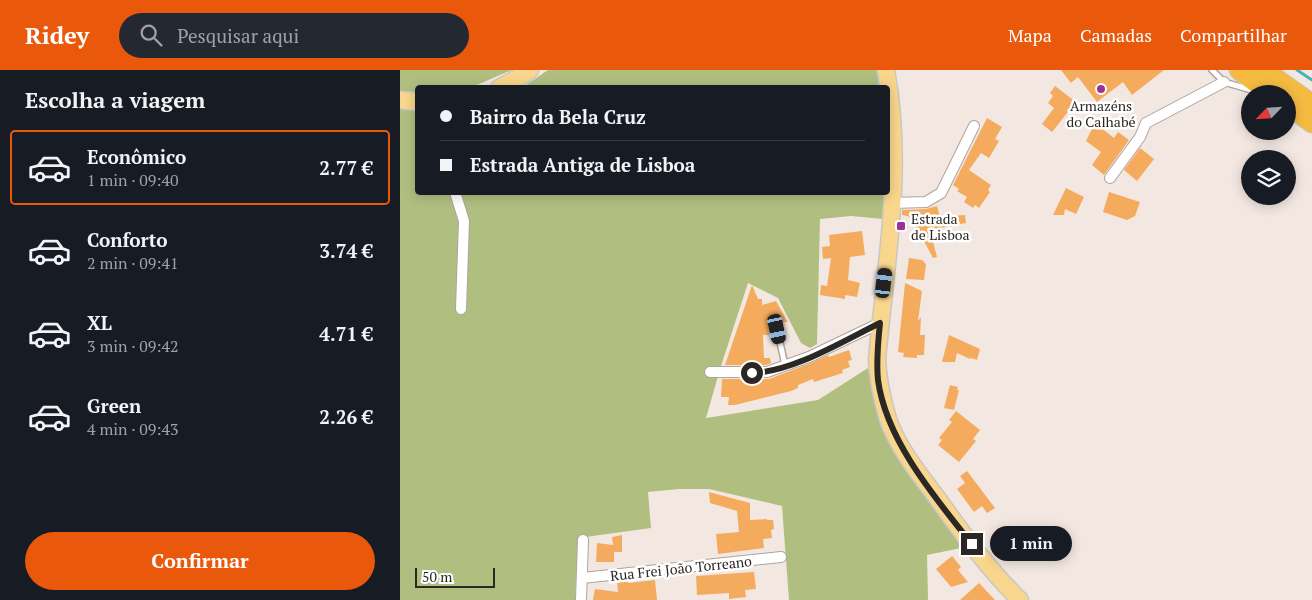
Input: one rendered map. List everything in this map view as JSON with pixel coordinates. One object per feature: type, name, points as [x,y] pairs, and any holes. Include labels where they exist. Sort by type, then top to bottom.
[{"type":"highway","points":[[1239,70],[1259,85]]},
{"type":"highway","points":[[1264,70],[1312,104]]},
{"type":"highway","points":[[1296,111],[1312,123]]},
{"type":"main road","points":[[505,85],[530,70]]},
{"type":"main road","points":[[886,70],[888,85]]},
{"type":"main road","points":[[400,100],[415,102]]},
{"type":"main road","points":[[890,101],[893,125],[892,223],[880,323],[877,359],[878,381],[889,420],[903,449],[957,526],[1020,600]]},
{"type":"street","points":[[1110,178],[1140,138],[1146,123],[1224,82]]},
{"type":"street","points":[[892,203],[926,202],[941,193],[974,126]]},
{"type":"street","points":[[456,195],[464,221],[461,309]]},
{"type":"street","points":[[710,372],[767,372],[809,358],[880,323]]},
{"type":"street","points":[[581,600],[583,540]]},
{"type":"street","name":"Rua Frei João Torreano","points":[[582,578],[781,557]]},
{"type":"lane","points":[[1212,70],[1224,82],[1241,87]]},
{"type":"lane","points":[[777,329],[785,366]]},
{"type":"green space","points":[[400,70],[512,70],[477,85],[415,85],[415,92],[400,91]]},
{"type":"green space","points":[[548,70],[877,70],[879,85],[526,85]]},
{"type":"green space","points":[[400,109],[415,111],[415,195],[884,195],[883,219],[851,216],[820,219],[817,344],[810,348],[801,343],[778,298],[748,283],[706,418],[818,400],[868,368],[881,421],[966,547],[927,555],[928,600],[789,600],[782,506],[709,489],[679,489],[648,492],[651,528],[578,538],[575,600],[400,600]]},
{"type":"building","name":"Armazéns do Calhabé","points":[[1061,70],[1164,70],[1132,95],[1123,82],[1097,102],[1078,77],[1071,83]]},
{"type":"building","points":[[1055,86],[1076,102],[1052,132],[1042,124],[1054,108],[1048,103],[1053,96],[1050,93]]},
{"type":"building","points":[[987,118],[1002,127],[995,139],[999,141],[989,158],[981,153],[969,170],[991,185],[988,190],[990,192],[979,208],[975,205],[973,208],[964,202],[967,197],[957,191],[959,189],[953,185]]},
{"type":"building","points":[[1095,123],[1114,138],[1118,132],[1129,140],[1104,175],[1092,165],[1101,152],[1086,141]]},
{"type":"building","points":[[1140,148],[1154,159],[1137,181],[1124,170]]},
{"type":"building","points":[[1066,188],[1084,197],[1076,214],[1065,209],[1064,215],[1053,215]]},
{"type":"building","points":[[1109,192],[1140,202],[1135,216],[1127,220],[1103,212]]},
{"type":"building","points":[[937,206],[940,217],[965,215],[966,223],[930,230],[937,257],[933,258],[911,217],[902,215],[902,210],[926,209]]},
{"type":"building","points":[[862,231],[865,255],[850,257],[848,280],[860,283],[857,297],[845,295],[845,299],[820,295],[821,285],[827,286],[831,258],[823,259],[822,247],[830,246],[829,235]]},
{"type":"building","points":[[909,258],[922,260],[926,264],[924,280],[906,279]]},
{"type":"building","points":[[905,283],[922,291],[918,321],[921,317],[920,335],[925,335],[924,355],[917,355],[917,358],[903,357],[904,353],[898,352]]},
{"type":"building","points":[[752,285],[758,299],[762,299],[762,305],[776,301],[788,322],[768,323],[769,335],[763,335],[764,358],[770,358],[771,363],[766,365],[725,365]]},
{"type":"building","points":[[949,335],[980,349],[977,360],[957,353],[955,362],[942,362]]},
{"type":"building","points":[[849,350],[852,360],[848,361],[850,367],[842,370],[843,373],[814,382],[813,379],[798,385],[798,388],[791,391],[735,405],[728,405],[729,397],[721,397],[722,379],[769,379],[828,355],[829,357]]},
{"type":"building","points":[[950,385],[958,387],[957,390],[959,390],[954,410],[944,408]]},
{"type":"building","points":[[956,411],[980,430],[973,439],[976,441],[959,462],[938,445],[942,440],[939,438],[952,422],[949,420]]},
{"type":"building","points":[[967,471],[995,508],[987,513],[982,506],[974,512],[957,489],[965,483],[960,476]]},
{"type":"building","points":[[709,492],[750,503],[750,520],[773,520],[772,538],[763,539],[764,548],[718,554],[716,534],[739,532],[737,511],[710,503]]},
{"type":"building","points":[[622,535],[622,552],[614,552],[614,562],[596,562],[597,543],[613,545],[612,537]]},
{"type":"building","points":[[952,556],[961,567],[958,570],[968,582],[951,587],[936,569]]},
{"type":"building","points":[[754,572],[756,589],[745,590],[746,597],[729,599],[729,593],[697,595],[696,576]]},
{"type":"building","points":[[627,580],[628,583],[655,580],[657,600],[593,600],[595,589],[618,592],[617,581]]},
{"type":"building","points":[[979,583],[995,600],[960,600]]},
{"type":"waterway","points":[[1297,70],[1312,80]]},
{"type":"place","name":"Armazéns do Calhabé","points":[[1101,89]]},
{"type":"place","name":"Estrada de Lisboa","points":[[901,226]]},
{"type":"route","points":[[752,373],[767,372],[809,358],[880,323],[877,359],[878,381],[889,420],[903,449],[922,478],[972,544]]}]
